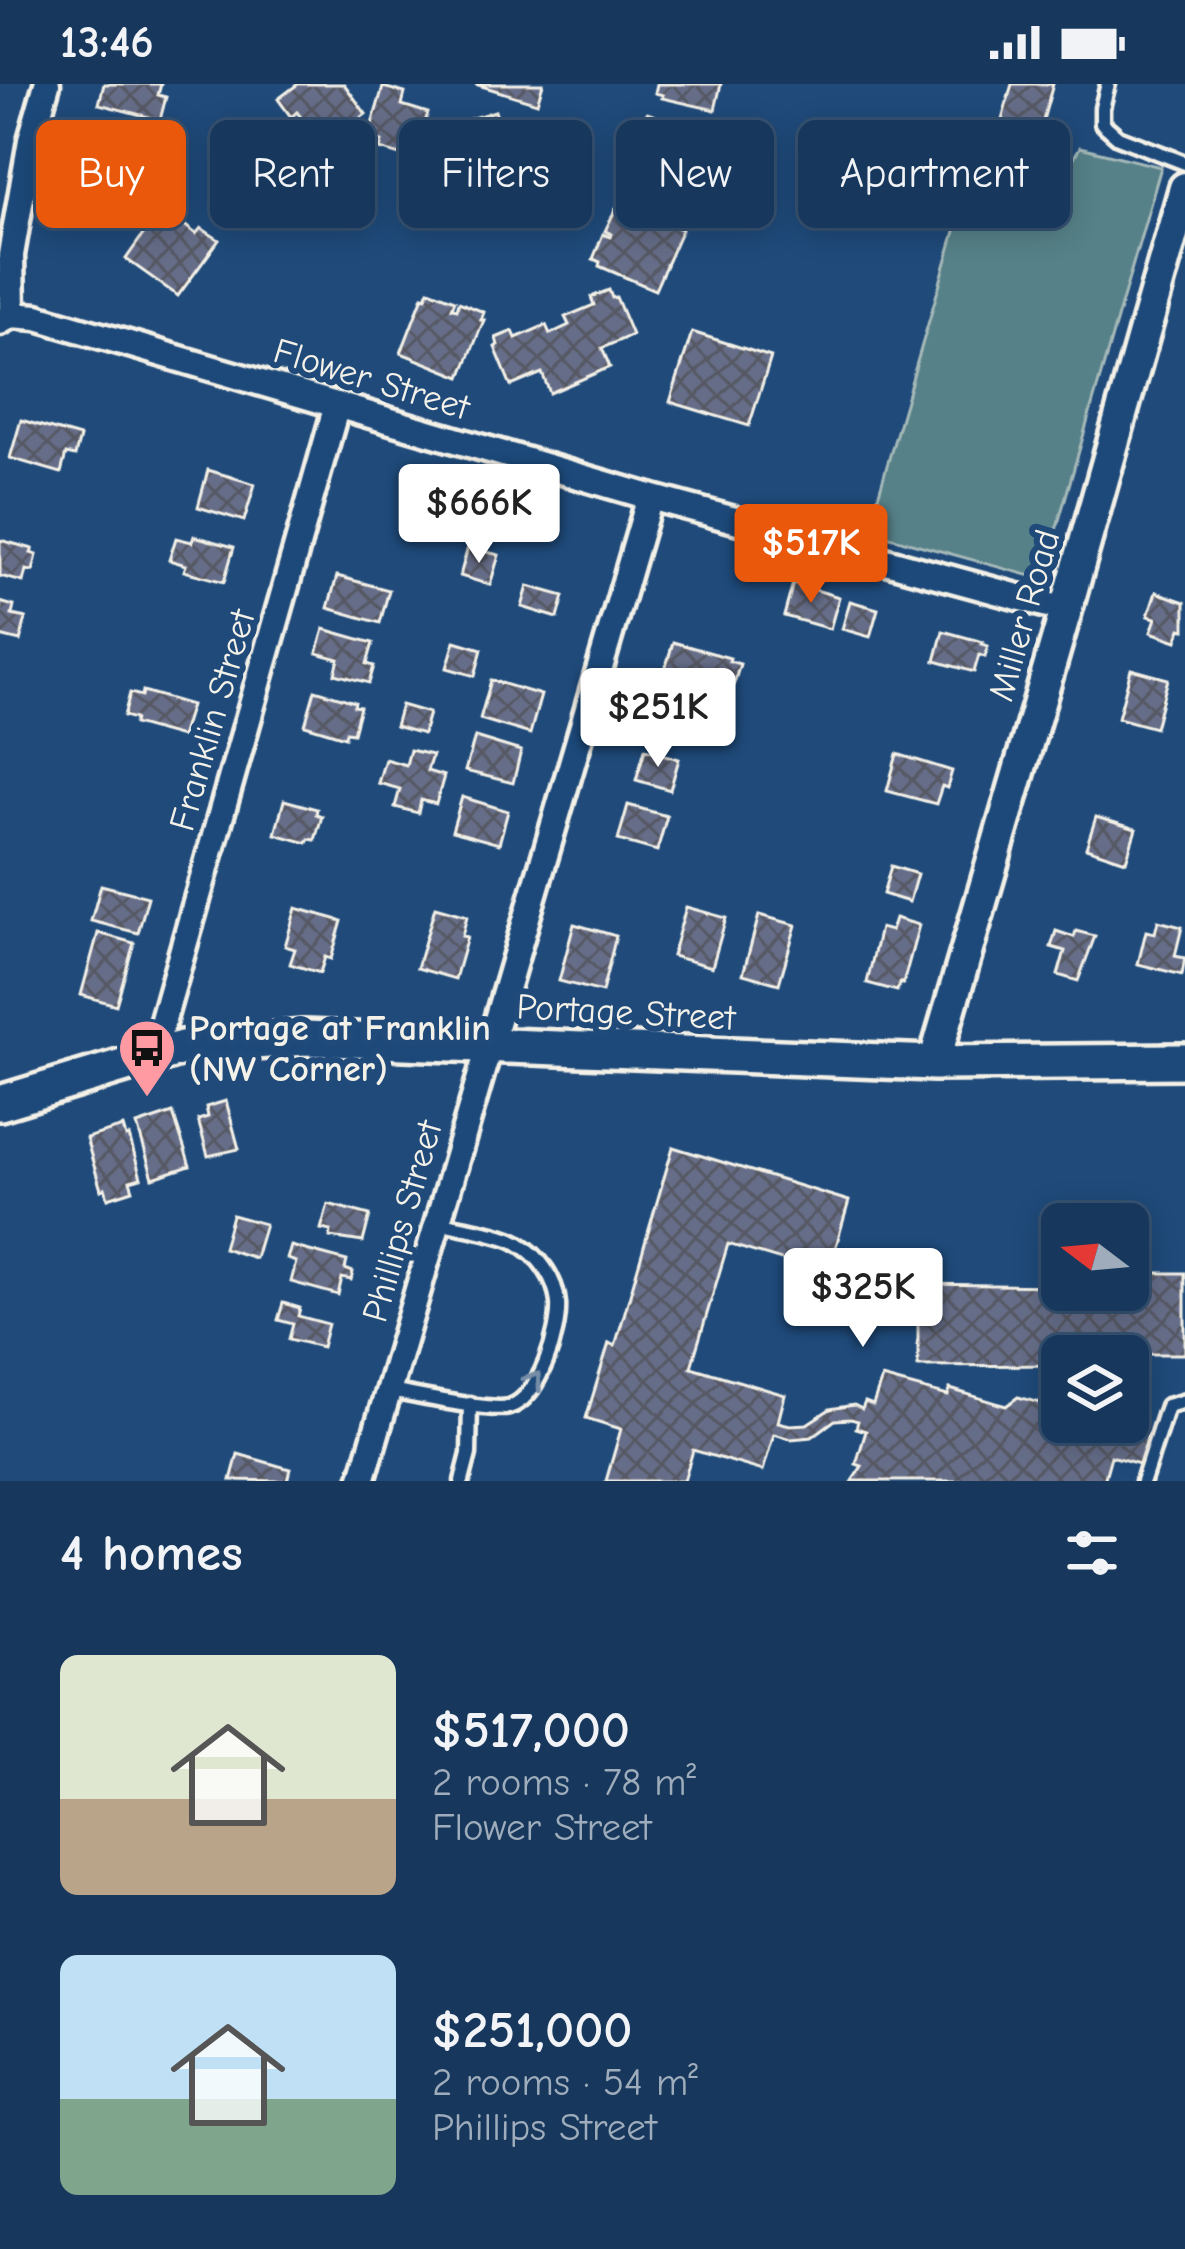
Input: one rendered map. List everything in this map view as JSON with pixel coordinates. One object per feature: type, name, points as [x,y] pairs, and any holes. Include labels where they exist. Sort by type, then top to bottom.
[{"type":"main road","name":"Portage Street","points":[[0,1103],[182,1048],[304,1038],[934,1063],[1185,1061]]},
{"type":"street","points":[[5,319],[31,140],[47,84]]},
{"type":"street","name":"Miller Road","points":[[934,1063],[1185,188]]},
{"type":"street","name":"Flower Street","points":[[5,319],[38,317],[650,497],[1066,610]]},
{"type":"street","name":"Franklin Street","points":[[153,1055],[337,405]]},
{"type":"street","name":"Phillips Street","points":[[362,1481],[650,497]]},
{"type":"lane","points":[[1108,84],[1102,123],[1118,137],[1185,163]]},
{"type":"lane","points":[[388,1390],[508,1407],[530,1392],[556,1328],[558,1300],[550,1275],[539,1261],[517,1242],[438,1222]]},
{"type":"lane","points":[[1144,1481],[1167,1406],[1185,1401]]},
{"type":"lane","points":[[463,1481],[470,1404]]},
{"type":"green space","points":[[1080,147],[1161,167],[1042,579],[868,531],[956,228],[1070,228],[1070,164]]},
{"type":"building","points":[[104,84],[161,84],[158,95],[166,97],[160,120],[99,104]]},
{"type":"building","points":[[298,84],[344,84],[366,114],[358,120],[303,120],[297,112],[291,117],[278,99]]},
{"type":"building","points":[[475,84],[543,84],[537,103]]},
{"type":"building","points":[[657,84],[721,84],[715,110],[662,98],[655,93]]},
{"type":"building","points":[[1012,84],[1053,84],[1043,120],[1002,120]]},
{"type":"building","points":[[383,87],[405,93],[402,105],[428,113],[426,120],[399,120],[399,155],[380,149],[373,120]]},
{"type":"building","points":[[495,111],[498,120],[467,120]]},
{"type":"building","points":[[616,208],[616,228],[682,229],[655,290],[593,259],[603,234],[611,237],[605,231]]},
{"type":"building","points":[[186,226],[196,234],[201,228],[219,240],[178,296],[126,259],[148,228]]},
{"type":"building","points":[[429,290],[455,300],[452,308],[457,309],[459,302],[484,312],[461,377],[401,353]]},
{"type":"building","points":[[609,290],[632,335],[602,348],[610,367],[550,393],[542,373],[511,386],[495,347],[496,338],[513,331],[516,338],[546,325],[550,334],[569,325],[565,317],[594,305],[591,297]]},
{"type":"building","points":[[692,332],[771,357],[749,426],[670,402]]},
{"type":"building","points":[[21,420],[80,437],[75,456],[66,454],[61,473],[10,458]]},
{"type":"building","points":[[208,470],[255,484],[244,521],[198,507]]},
{"type":"building","points":[[194,536],[234,547],[224,582],[184,571],[186,565],[169,560],[176,538],[192,542]]},
{"type":"building","points":[[0,540],[33,549],[31,553],[37,555],[33,571],[26,570],[23,582],[0,576]]},
{"type":"building","points":[[468,547],[499,555],[490,585],[460,576]]},
{"type":"building","points":[[337,576],[389,590],[380,623],[328,608]]},
{"type":"building","points":[[793,583],[839,597],[830,629],[784,616]]},
{"type":"building","points":[[528,586],[564,596],[558,618],[522,607]]},
{"type":"building","points":[[1156,592],[1185,602],[1185,630],[1181,629],[1177,641],[1151,632],[1156,618],[1148,616]]},
{"type":"building","points":[[850,601],[878,609],[870,637],[842,629]]},
{"type":"building","points":[[0,602],[14,606],[12,615],[26,618],[20,641],[0,636]]},
{"type":"building","points":[[324,629],[373,643],[367,664],[374,666],[369,683],[335,674],[339,659],[317,653]]},
{"type":"building","points":[[943,631],[988,646],[985,657],[979,655],[974,672],[935,661]]},
{"type":"building","points":[[455,641],[482,649],[475,676],[447,668]]},
{"type":"building","points":[[673,642],[740,664],[732,690],[665,670]]},
{"type":"building","points":[[1131,669],[1168,679],[1155,728],[1118,718]]},
{"type":"building","points":[[491,680],[541,695],[530,734],[480,719]]},
{"type":"building","points":[[315,690],[360,707],[353,733],[346,732],[345,737],[305,725]]},
{"type":"building","points":[[143,691],[191,705],[181,737],[134,724],[135,719],[124,716],[130,693],[142,696]]},
{"type":"building","points":[[662,692],[706,706],[700,726],[692,724],[691,730],[654,720]]},
{"type":"building","points":[[401,705],[429,713],[423,734],[395,726]]},
{"type":"building","points":[[475,737],[521,751],[513,783],[465,771]]},
{"type":"building","points":[[645,749],[679,759],[670,790],[636,780]]},
{"type":"building","points":[[410,750],[432,755],[427,771],[444,776],[436,804],[421,800],[418,813],[395,807],[400,789],[378,783],[385,759],[406,765]]},
{"type":"building","points":[[897,754],[952,771],[936,804],[887,791]]},
{"type":"building","points":[[462,797],[508,811],[499,844],[452,831]]},
{"type":"building","points":[[284,800],[317,809],[316,814],[322,816],[315,840],[307,843],[275,834]]},
{"type":"building","points":[[628,805],[667,816],[657,851],[618,840]]},
{"type":"building","points":[[1096,817],[1136,829],[1126,861],[1086,848]]},
{"type":"building","points":[[891,866],[917,874],[909,902],[883,894]]},
{"type":"building","points":[[101,885],[148,897],[138,933],[91,921]]},
{"type":"building","points":[[435,907],[467,916],[462,936],[467,937],[455,979],[417,968]]},
{"type":"building","points":[[686,907],[726,918],[712,967],[672,956]]},
{"type":"building","points":[[296,908],[342,921],[331,959],[325,957],[320,973],[290,964],[295,949],[285,946]]},
{"type":"building","points":[[759,915],[796,925],[779,984],[743,974]]},
{"type":"building","points":[[895,918],[919,925],[897,991],[867,983],[880,928],[891,931]]},
{"type":"building","points":[[1158,921],[1182,927],[1175,956],[1185,958],[1182,975],[1138,964],[1146,931],[1155,933]]},
{"type":"building","points":[[574,924],[616,936],[602,992],[559,981]]},
{"type":"building","points":[[1056,931],[1074,937],[1076,931],[1095,936],[1078,981],[1058,975],[1065,951],[1051,947]]},
{"type":"building","points":[[98,933],[134,943],[116,1005],[81,995]]},
{"type":"building","points":[[226,1101],[239,1149],[208,1156],[198,1120],[208,1117],[206,1107]]},
{"type":"building","points":[[173,1113],[190,1166],[153,1178],[137,1125]]},
{"type":"building","points":[[123,1127],[141,1178],[130,1181],[133,1190],[108,1198],[105,1188],[101,1190],[86,1138]]},
{"type":"building","points":[[673,1147],[849,1201],[828,1274],[728,1244],[691,1367],[785,1395],[778,1422],[807,1424],[830,1409],[854,1405],[862,1409],[865,1402],[873,1405],[882,1378],[948,1396],[950,1389],[1006,1406],[1018,1397],[1041,1400],[1041,1443],[1149,1443],[1149,1438],[1154,1439],[1146,1466],[1111,1456],[1104,1481],[852,1481],[862,1466],[856,1464],[866,1431],[856,1428],[858,1421],[835,1420],[812,1437],[791,1439],[774,1434],[763,1471],[693,1450],[684,1481],[606,1481],[621,1429],[586,1418],[609,1343],[615,1346]]},
{"type":"building","points":[[328,1204],[370,1215],[363,1242],[330,1237],[331,1231],[321,1229]]},
{"type":"building","points":[[232,1215],[265,1224],[255,1258],[223,1248]]},
{"type":"building","points":[[291,1246],[347,1261],[345,1269],[353,1272],[351,1280],[342,1278],[338,1295],[291,1282],[296,1262],[287,1259]]},
{"type":"building","points":[[1149,1273],[1185,1273],[1185,1354],[1149,1354],[1149,1335],[1041,1335],[1041,1365],[918,1366],[918,1284],[1041,1286],[1041,1311],[1149,1311]]},
{"type":"building","points":[[283,1303],[300,1308],[298,1316],[328,1324],[322,1347],[289,1339],[293,1324],[278,1320]]},
{"type":"building","points":[[238,1454],[290,1469],[287,1481],[231,1480]]},
{"type":"place","name":"Portage at Franklin (NW Corner)","points":[[147,1099]]}]
